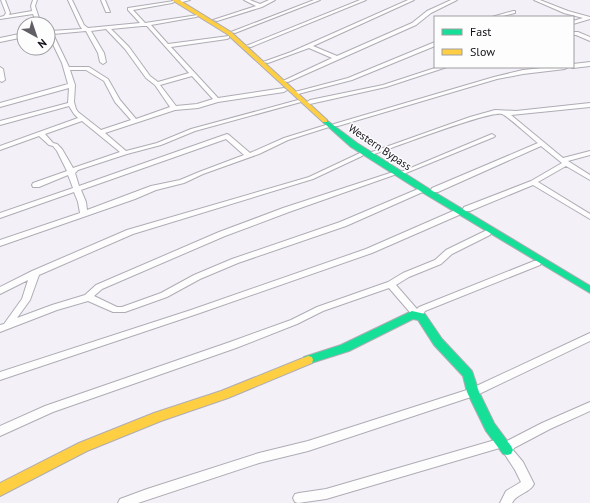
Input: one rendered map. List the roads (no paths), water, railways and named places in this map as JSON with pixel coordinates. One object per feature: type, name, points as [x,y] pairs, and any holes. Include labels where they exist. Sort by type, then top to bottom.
[{"type":"main road","name":"Western Bypass","points":[[176,1],[229,33],[321,118],[354,145],[428,192],[590,290]]},
{"type":"main road","points":[[0,490],[83,447],[158,417],[224,395],[319,356],[346,348],[412,315],[417,314],[421,317],[438,342],[468,374],[473,392],[490,427],[504,446]]},
{"type":"street","points":[[3,0],[8,13],[6,17]]},
{"type":"street","points":[[35,0],[33,6],[36,16]]},
{"type":"street","points":[[70,0],[82,26],[89,31],[101,53],[103,62]]},
{"type":"street","points":[[103,0],[108,11]]},
{"type":"street","points":[[188,0],[130,9],[217,100]]},
{"type":"street","points":[[246,0],[260,6]]},
{"type":"street","points":[[214,20],[260,6],[273,0]]},
{"type":"street","points":[[233,32],[318,0]]},
{"type":"street","points":[[249,46],[364,0]]},
{"type":"street","points":[[266,62],[309,46],[412,0]]},
{"type":"street","points":[[286,81],[414,24],[429,12],[455,0]]},
{"type":"street","points":[[536,0],[589,17]]},
{"type":"street","points":[[0,18],[35,12]]},
{"type":"street","points":[[498,16],[513,12]]},
{"type":"street","points":[[56,33],[89,31],[106,27],[146,25],[196,16]]},
{"type":"street","points":[[574,23],[589,17]]},
{"type":"street","points":[[106,27],[127,48],[148,76],[157,84],[174,108]]},
{"type":"street","points":[[574,34],[576,33],[590,39]]},
{"type":"street","points":[[0,40],[16,37]]},
{"type":"street","points":[[167,46],[227,37]]},
{"type":"street","points":[[56,44],[62,54],[72,85],[70,104],[76,113],[125,153]]},
{"type":"street","points":[[298,92],[350,79],[434,44]]},
{"type":"street","points":[[309,46],[336,58]]},
{"type":"street","points":[[574,66],[590,64]]},
{"type":"street","points":[[67,68],[87,68],[106,80],[118,101],[135,121]]},
{"type":"street","points":[[310,102],[384,86],[441,68]]},
{"type":"street","points":[[336,125],[496,78],[547,68]]},
{"type":"street","points":[[0,69],[2,80]]},
{"type":"street","points":[[157,84],[193,74]]},
{"type":"street","points":[[0,106],[72,85]]},
{"type":"street","points":[[100,133],[174,108],[198,106],[217,100],[284,90]]},
{"type":"street","points":[[36,185],[72,172],[76,169],[159,144],[193,130],[298,102]]},
{"type":"street","points":[[0,123],[70,104]]},
{"type":"street","points":[[372,153],[472,118],[495,112],[516,113],[590,105]]},
{"type":"street","points":[[505,112],[541,144],[590,178]]},
{"type":"street","points":[[0,148],[83,118]]},
{"type":"street","points":[[0,244],[154,188],[182,182],[249,156],[286,139],[326,127]]},
{"type":"street","points":[[40,133],[51,144],[55,145],[60,150],[72,172],[72,178],[82,202],[84,214]]},
{"type":"street","points":[[0,216],[227,136],[249,156]]},
{"type":"street","points":[[404,172],[492,136]]},
{"type":"street","points":[[435,190],[541,144]]},
{"type":"street","points":[[467,209],[532,182],[564,161],[590,152]]},
{"type":"street","points":[[0,291],[35,273],[130,232],[311,178],[360,155]]},
{"type":"street","points":[[4,328],[55,307],[78,302],[88,297],[99,287],[185,248],[286,210],[392,174]]},
{"type":"street","points":[[532,182],[590,217]]},
{"type":"street","points":[[88,297],[116,310],[122,310],[164,295],[197,277],[235,261],[336,226],[420,191]]},
{"type":"street","points":[[0,376],[369,251],[456,213]]},
{"type":"street","points":[[0,430],[49,409],[233,345],[294,322],[320,309],[391,284],[406,275],[438,262],[449,252],[487,233]]},
{"type":"street","points":[[391,284],[417,314],[422,309],[537,263]]},
{"type":"street","points":[[4,328],[26,300],[35,273]]},
{"type":"street","points":[[124,503],[147,494],[260,458],[308,446],[473,392],[590,337]]},
{"type":"street","points":[[299,498],[326,494],[510,445],[590,406]]},
{"type":"street","points":[[504,446],[519,466],[528,484],[510,495],[506,503]]}]
